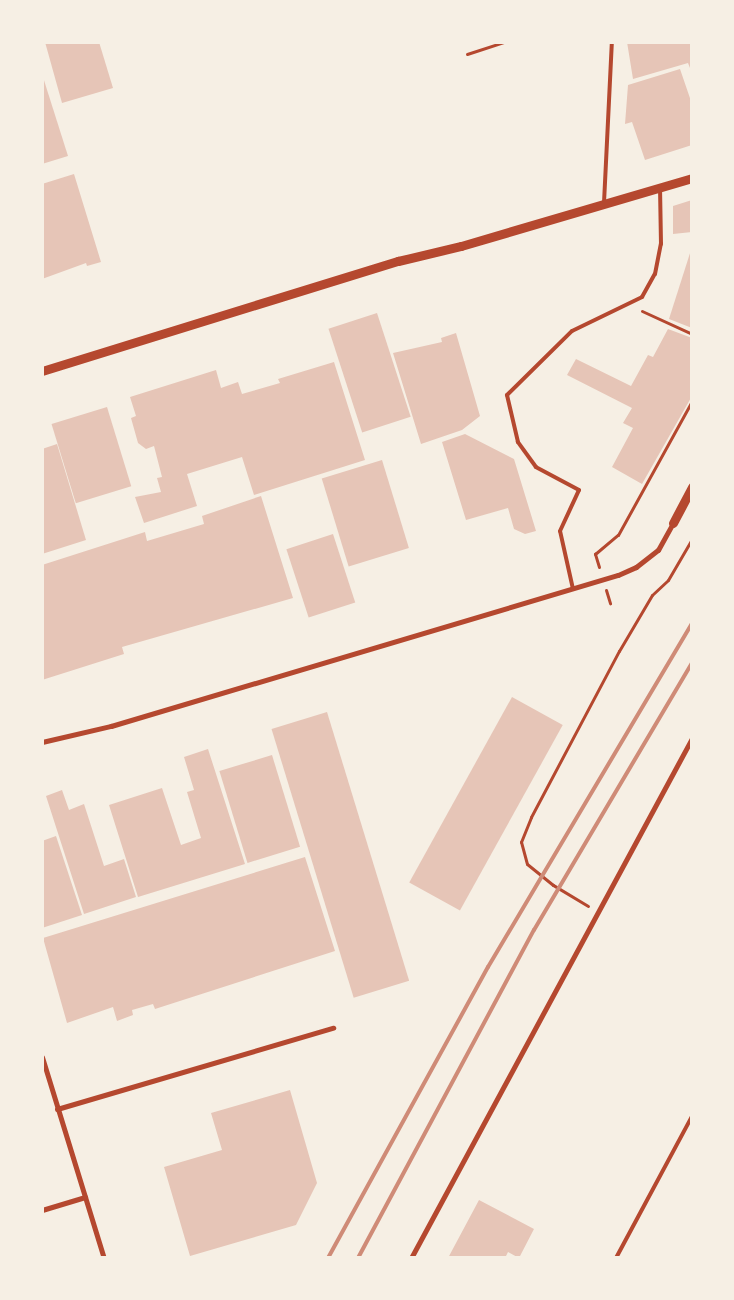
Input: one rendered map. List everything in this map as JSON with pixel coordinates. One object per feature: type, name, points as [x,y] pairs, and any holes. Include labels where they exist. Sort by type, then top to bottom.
[{"type":"street","points":[[42,371],[398,261],[462,246],[659,186],[692,178]]},
{"type":"street","points":[[42,742],[111,726],[618,575],[644,562],[658,550],[692,488]]},
{"type":"street","points":[[411,1258],[692,738]]},
{"type":"street","points":[[58,1109],[333,1028]]},
{"type":"street","points":[[42,1057],[104,1258]]},
{"type":"street","points":[[42,1210],[85,1196]]},
{"type":"lane","points":[[604,203],[612,42]]},
{"type":"lane","points":[[573,589],[560,531],[579,490],[536,467],[518,442],[507,395],[572,331],[642,297],[656,274],[660,244],[659,186]]},
{"type":"lane","points":[[616,1258],[692,1116]]},
{"type":"path","points":[[467,54],[504,42]]},
{"type":"path","points":[[632,302],[639,310],[692,334]]},
{"type":"path","points":[[595,554],[618,535],[692,401]]},
{"type":"path","points":[[596,913],[527,864],[521,842],[530,817],[619,651],[652,594],[668,580],[692,539]]},
{"type":"building","points":[[45,42],[99,42],[113,88],[62,103]]},
{"type":"building","points":[[627,42],[692,42],[692,73],[688,63],[633,79]]},
{"type":"building","points":[[680,69],[692,104],[692,145],[645,160],[632,122],[625,124],[628,85]]},
{"type":"building","points":[[42,74],[68,156],[42,164]]},
{"type":"building","points":[[74,174],[101,262],[87,266],[86,263],[42,279],[42,184]]},
{"type":"building","points":[[692,200],[692,232],[673,234],[673,206]]},
{"type":"building","points":[[692,250],[692,328],[669,319]]},
{"type":"building","points":[[377,313],[411,417],[362,432],[328,329]]},
{"type":"building","points":[[668,329],[692,338],[692,396],[642,484],[612,467],[633,428],[623,423],[632,408],[567,375],[576,359],[631,386],[648,355],[653,357]]},
{"type":"building","points":[[456,333],[480,416],[462,430],[421,444],[393,353],[442,342],[441,338]]},
{"type":"building","points":[[334,362],[365,460],[254,495],[242,457],[187,474],[197,506],[144,523],[135,497],[161,492],[157,478],[162,477],[154,446],[146,449],[138,443],[131,418],[136,416],[130,397],[216,370],[221,388],[238,382],[242,394],[280,383],[278,379]]},
{"type":"building","points":[[107,407],[131,486],[76,503],[52,424]]},
{"type":"building","points":[[465,434],[514,459],[536,531],[525,534],[514,529],[508,508],[466,520],[442,442]]},
{"type":"building","points":[[57,444],[86,540],[42,554],[42,449]]},
{"type":"building","points":[[382,460],[409,548],[349,566],[322,478]]},
{"type":"building","points":[[261,496],[293,598],[122,647],[124,654],[42,680],[42,565],[145,532],[147,541],[204,524],[202,516]]},
{"type":"building","points":[[333,534],[355,602],[309,618],[286,549]]},
{"type":"building","points":[[512,697],[563,725],[460,911],[409,882]]},
{"type":"building","points":[[327,712],[409,981],[354,998],[272,729]]},
{"type":"building","points":[[208,749],[245,864],[138,897],[109,805],[162,788],[181,845],[201,838],[187,792],[194,790],[184,757]]},
{"type":"building","points":[[272,755],[300,847],[247,863],[219,771]]},
{"type":"building","points":[[62,790],[69,810],[84,804],[104,866],[124,859],[136,897],[84,914],[46,796]]},
{"type":"building","points":[[56,836],[82,915],[42,928],[42,841]]},
{"type":"building","points":[[305,857],[335,951],[155,1009],[153,1004],[132,1010],[133,1015],[117,1021],[113,1007],[67,1023],[43,938]]},
{"type":"building","points":[[290,1090],[317,1183],[296,1225],[190,1256],[164,1167],[222,1150],[211,1113]]},
{"type":"building","points":[[479,1200],[534,1229],[519,1258],[508,1252],[505,1258],[448,1258]]},
{"type":"railway","points":[[328,1258],[488,967],[692,623]]},
{"type":"railway","points":[[358,1258],[534,930],[692,663]]}]
